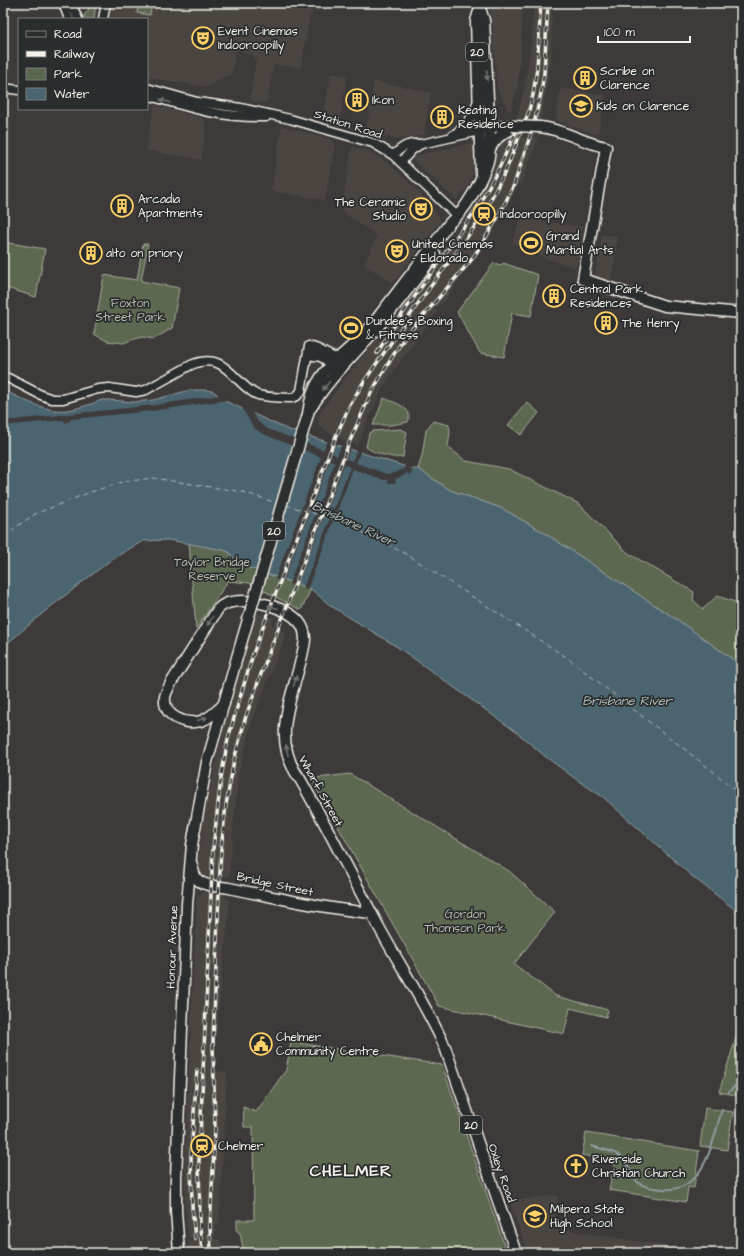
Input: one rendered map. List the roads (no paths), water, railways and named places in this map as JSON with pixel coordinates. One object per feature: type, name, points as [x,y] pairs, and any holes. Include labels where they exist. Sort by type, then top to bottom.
[{"type":"main road","name":"20","points":[[308,414],[310,400],[321,375],[371,325],[448,225],[457,216],[470,199],[488,162],[490,150],[478,96],[476,21],[480,6]]},
{"type":"main road","name":"20","points":[[480,6],[484,20],[485,129],[480,178]]},
{"type":"main road","points":[[485,129],[524,126],[540,127],[558,130],[606,147],[583,279],[665,306],[741,313]]},
{"type":"main road","points":[[490,150],[498,137],[511,128]]},
{"type":"main road","name":"20","points":[[308,414],[320,393],[370,336],[412,284],[452,229],[457,216]]},
{"type":"main road","points":[[334,361],[342,361],[370,336]]},
{"type":"main road","name":"Honour Avenue","points":[[180,1253],[176,1211],[176,1178],[187,904],[196,822],[207,762],[308,414]]},
{"type":"main road","name":"Wharf Street","points":[[224,704],[209,717],[196,721],[188,721],[179,719],[172,715],[168,710],[165,699],[168,690],[214,614],[220,607],[231,602],[252,602],[289,613],[300,623],[305,636],[304,648],[287,709],[284,730],[289,760],[294,772],[300,779],[371,913],[419,995],[440,1035],[448,1056]]},
{"type":"main road","name":"Bridge Street","points":[[191,859],[193,871],[197,879],[202,883],[211,886],[225,887],[321,907],[371,913]]},
{"type":"main road","points":[[187,904],[196,890],[201,887],[211,886]]},
{"type":"main road","name":"Oxley Road","points":[[448,1056],[516,1253]]},
{"type":"street","points":[[63,3],[70,18]]},
{"type":"street","points":[[71,3],[78,18]]},
{"type":"street","points":[[102,18],[106,3]]},
{"type":"street","points":[[3,88],[18,90]]},
{"type":"street","name":"Station Road","points":[[148,88],[197,102],[241,108],[312,125],[373,143],[393,155],[457,216]]},
{"type":"street","name":"Station Road","points":[[148,95],[187,107],[218,114],[239,117],[277,117]]},
{"type":"street","points":[[448,138],[465,126],[470,120],[476,108],[478,96]]},
{"type":"street","points":[[218,114],[220,105]]},
{"type":"street","points":[[239,117],[241,108]]},
{"type":"street","points":[[393,155],[408,144],[421,144],[485,129]]},
{"type":"street","points":[[401,162],[412,150],[421,144]]},
{"type":"street","points":[[3,378],[8,378],[18,382],[41,395],[52,399],[63,399],[109,388],[136,392],[146,390],[197,363],[211,362],[223,366],[249,390],[257,395],[284,398],[294,397],[301,391],[309,346],[333,357],[334,361]]},
{"type":"street","points":[[308,355],[334,361]]},
{"type":"water","name":"Brisbane River","points":[[3,390],[42,407],[58,410],[75,409],[102,400],[134,402],[153,400],[190,390],[213,391],[225,401],[289,430],[413,469],[418,469],[450,490],[501,508],[543,532],[679,621],[741,665],[741,915],[693,877],[603,797],[580,782],[546,757],[515,731],[399,648],[331,606],[311,589],[247,567],[235,560],[229,552],[169,540],[143,541],[112,559],[49,608],[3,647]]},
{"type":"waterway","points":[[729,1092],[735,1086],[741,1084]]},
{"type":"waterway","points":[[591,1146],[612,1152],[623,1158],[634,1178],[641,1185],[650,1188],[677,1188],[688,1183],[698,1174],[705,1162],[715,1135],[722,1109]]},
{"type":"railway","points":[[202,1253],[199,1161],[213,849],[221,778],[228,739],[254,651],[336,436],[350,405],[363,383],[422,298],[482,216],[506,170],[528,114],[533,95],[537,68],[541,3]]},
{"type":"railway","points":[[211,1253],[210,1227],[215,1128],[213,1041],[221,849],[226,805],[234,760],[246,716],[261,674],[349,443],[371,393],[405,337],[472,259],[499,215],[514,185],[534,124],[541,93],[544,73],[548,3]]},
{"type":"railway","points":[[377,353],[396,323],[477,208],[497,172],[516,132]]},
{"type":"railway","points":[[195,1239],[192,1206],[191,1155],[197,1070]]},
{"type":"place","name":"Event Cinemas Indooroopilly","points":[[203,38]]},
{"type":"place","name":"Scribe on Clarence","points":[[585,78]]},
{"type":"place","name":"Ikon","points":[[357,100]]},
{"type":"place","name":"Kids on Clarence","points":[[581,106]]},
{"type":"place","name":"Keating Residence","points":[[442,117]]},
{"type":"place","name":"Arcadia Apartments","points":[[122,206]]},
{"type":"place","name":"The Ceramic Studio","points":[[421,209]]},
{"type":"place","name":"Indooroopilly","points":[[484,214]]},
{"type":"place","name":"Grand Martial Arts","points":[[531,243]]},
{"type":"place","name":"United Cinemas - Eldorado","points":[[397,251]]},
{"type":"place","name":"alto on priory","points":[[91,253]]},
{"type":"place","name":"Central Park Residences","points":[[554,296]]},
{"type":"place","name":"The Henry","points":[[606,323]]},
{"type":"place","name":"Dundee's Boxing & Fitness","points":[[351,328]]},
{"type":"place","name":"Chelmer Community Centre","points":[[261,1044]]},
{"type":"place","name":"Chelmer","points":[[202,1146]]},
{"type":"place","name":"Riverside Christian Church","points":[[576,1166]]},
{"type":"place","name":"Milpera State High School","points":[[535,1216]]},
{"type":"district","name":"CHELMER","points":[[351,1170]]},
{"type":"park label","name":"Foxton Street Park","points":[[130,310]]},
{"type":"park label","name":"Taylor Bridge Reserve","points":[[212,569]]},
{"type":"park label","name":"Gordon Thomson Park","points":[[465,921]]}]
